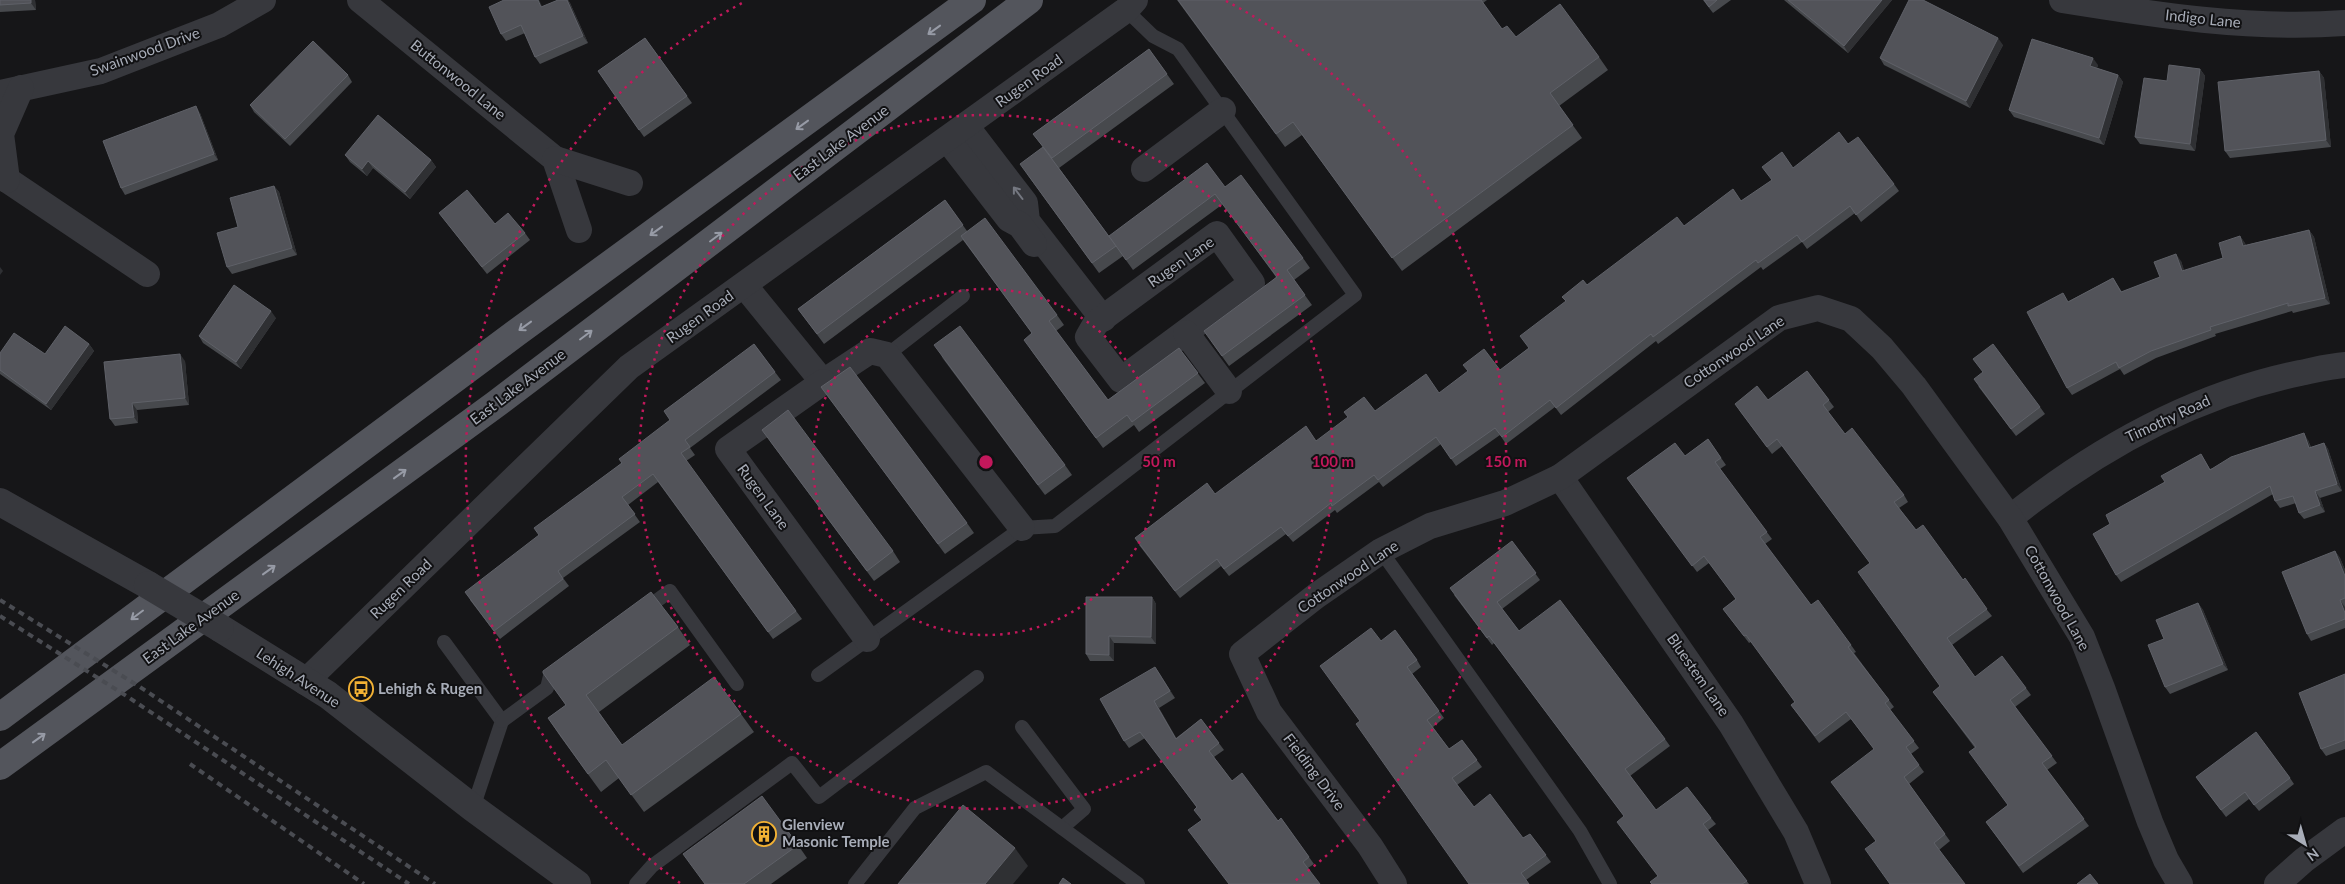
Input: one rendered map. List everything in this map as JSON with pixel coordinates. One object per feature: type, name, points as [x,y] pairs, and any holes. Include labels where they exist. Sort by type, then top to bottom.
[{"type":"main road","points":[[0,716],[516,333],[972,0]]},
{"type":"main road","name":"East Lake Avenue","points":[[0,766],[496,404],[1029,0]]},
{"type":"street","name":"Swainwood Drive","points":[[147,274],[4,177],[2,134],[10,91],[102,70],[219,25],[263,0]]},
{"type":"street","name":"Buttonwood Lane","points":[[360,0],[555,159],[630,183]]},
{"type":"street","name":"Indigo Lane","points":[[2062,0],[2187,18],[2253,24],[2345,23]]},
{"type":"street","name":"Rugen Road","points":[[305,682],[629,367],[957,133],[1131,5]]},
{"type":"street","points":[[1144,169],[1223,110]]},
{"type":"street","points":[[957,133],[1009,219],[1020,225],[1100,321]]},
{"type":"street","points":[[555,159],[579,230]]},
{"type":"street","name":"Rugen Lane","points":[[1217,234],[1252,283],[1121,380],[1088,337],[1100,321],[1217,234]]},
{"type":"street","points":[[744,285],[823,382]]},
{"type":"street","name":"Cottonwood Lane","points":[[1242,654],[1316,596],[1381,551],[1430,526],[1505,503],[1560,477],[1779,318],[1818,308],[1851,319],[1882,348],[1914,386],[2010,518],[2082,638],[2150,822],[2166,860],[2180,884]]},
{"type":"street","points":[[1186,332],[1229,391]]},
{"type":"street","name":"Rugen Lane","points":[[867,639],[728,449],[870,351],[887,355]]},
{"type":"street","points":[[887,355],[1022,528]]},
{"type":"street","name":"Timothy Road","points":[[2010,518],[2051,485],[2112,446],[2171,416],[2230,391],[2285,376],[2345,365]]},
{"type":"street","name":"Bluestem Lane","points":[[1560,477],[1731,724],[1796,832],[1818,884]]},
{"type":"street","name":"Lehigh Avenue","points":[[0,502],[148,585],[328,695],[472,808],[577,884]]},
{"type":"street","name":"Fielding Drive","points":[[1242,654],[1269,712],[1370,846],[1394,884]]},
{"type":"street","points":[[2277,884],[2304,860],[2345,830]]},
{"type":"lane","points":[[818,675],[1022,528],[1055,526],[1355,295],[1178,49],[1153,36],[1131,5]]},
{"type":"lane","points":[[887,355],[963,296]]},
{"type":"lane","points":[[1381,551],[1580,831],[1610,884]]},
{"type":"lane","points":[[630,619],[670,591],[737,684]]},
{"type":"lane","points":[[444,642],[502,721]]},
{"type":"lane","points":[[472,808],[502,721],[547,688],[550,676],[574,659]]},
{"type":"lane","points":[[636,884],[652,866],[792,763],[819,797],[977,677]]},
{"type":"lane","points":[[1022,727],[1084,810],[1062,828]]},
{"type":"lane","points":[[855,884],[915,808],[986,772],[1138,884]]},
{"type":"building","points":[[0,0],[31,0],[31,3],[0,5]]},
{"type":"building","points":[[504,0],[538,0],[541,7],[558,0],[567,0],[583,36],[535,57],[521,25],[501,34],[489,7]]},
{"type":"building","points":[[1178,0],[1481,0],[1502,29],[1507,26],[1516,37],[1560,4],[1599,57],[1550,93],[1573,125],[1392,258],[1293,122],[1276,134]]},
{"type":"building","points":[[1704,0],[1717,0],[1709,7]]},
{"type":"building","points":[[1788,0],[1882,0],[1844,46]]},
{"type":"building","points":[[1909,0],[1923,0],[1998,38],[1966,101],[1880,58]]},
{"type":"building","points":[[645,38],[687,96],[639,130],[598,71]]},
{"type":"building","points":[[2032,39],[2093,58],[2090,66],[2118,75],[2099,138],[2009,110]]},
{"type":"building","points":[[313,41],[348,75],[285,139],[250,105]]},
{"type":"building","points":[[1149,49],[1167,74],[1052,158],[1033,134]]},
{"type":"building","points":[[2169,65],[2200,69],[2190,144],[2135,137],[2144,78],[2167,81]]},
{"type":"building","points":[[2319,71],[2326,140],[2225,151],[2218,82]]},
{"type":"building","points":[[196,106],[214,154],[121,188],[103,141]]},
{"type":"building","points":[[378,115],[431,160],[405,192],[368,161],[362,169],[345,155]]},
{"type":"building","points":[[1839,132],[1848,144],[1858,137],[1894,184],[1856,215],[1850,206],[1802,242],[1797,235],[1758,263],[1756,260],[1653,337],[1651,334],[1556,408],[1550,400],[1502,437],[1495,428],[1451,459],[1436,437],[1378,480],[1374,475],[1332,506],[1331,503],[1288,536],[1281,527],[1224,569],[1217,559],[1175,591],[1135,538],[1207,483],[1215,494],[1306,426],[1316,441],[1348,417],[1344,412],[1364,397],[1375,411],[1426,374],[1439,393],[1468,371],[1463,365],[1484,349],[1500,370],[1529,348],[1520,336],[1566,301],[1562,297],[1583,280],[1587,285],[1677,217],[1684,226],[1733,189],[1741,201],[1772,180],[1762,167],[1782,152],[1793,168]]},
{"type":"building","points":[[1043,147],[1116,246],[1092,263],[1020,164]]},
{"type":"building","points":[[1207,163],[1225,187],[1241,175],[1303,258],[1287,270],[1305,295],[1222,356],[1204,331],[1277,277],[1215,194],[1126,260],[1109,236]]},
{"type":"building","points":[[274,186],[292,248],[227,267],[217,233],[238,227],[230,198]]},
{"type":"building","points":[[467,190],[495,224],[508,213],[525,233],[482,267],[439,213]]},
{"type":"building","points":[[945,200],[963,225],[817,334],[798,309]]},
{"type":"building","points":[[985,218],[1057,315],[1049,321],[1108,400],[1179,348],[1198,373],[1132,422],[1127,415],[1096,438],[1024,340],[1032,333],[961,236]]},
{"type":"building","points":[[2309,230],[2325,298],[2288,306],[2288,303],[2210,327],[2211,330],[2151,351],[2119,368],[2116,362],[2067,388],[2027,312],[2063,293],[2068,302],[2113,278],[2121,292],[2160,277],[2154,262],[2176,254],[2182,271],[2223,258],[2219,243],[2240,236],[2243,246]]},
{"type":"building","points":[[234,285],[271,311],[236,362],[199,336]]},
{"type":"building","points":[[65,326],[89,344],[46,404],[0,370],[0,353],[14,333],[45,354]]},
{"type":"building","points":[[960,326],[1065,465],[1038,485],[934,345]]},
{"type":"building","points":[[754,344],[775,372],[685,440],[690,447],[681,453],[796,611],[768,632],[653,474],[622,497],[635,514],[558,571],[563,579],[494,631],[465,592],[539,535],[534,528],[622,463],[619,459],[670,420],[664,411]]},
{"type":"building","points":[[1993,344],[2040,407],[2011,429],[1974,379],[1983,372],[1973,359]]},
{"type":"building","points":[[180,354],[185,398],[132,403],[134,417],[110,419],[104,362]]},
{"type":"building","points":[[850,367],[967,523],[938,544],[821,387]]},
{"type":"building","points":[[1807,371],[1829,400],[1823,405],[1845,434],[1852,428],[1904,495],[1894,502],[1916,530],[1923,525],[1963,580],[1965,578],[1987,609],[1947,638],[1975,677],[2002,656],[2026,688],[2010,700],[2052,756],[2042,763],[2084,819],[2019,866],[1986,822],[2008,805],[1969,752],[1976,747],[1933,692],[1940,686],[1858,572],[1870,563],[1777,439],[1767,447],[1735,404],[1757,386],[1768,400]]},
{"type":"building","points":[[788,410],[893,551],[867,571],[762,430]]},
{"type":"building","points":[[2304,433],[2309,448],[2324,443],[2337,484],[2315,491],[2320,505],[2299,513],[2293,496],[2275,501],[2270,486],[2116,575],[2093,534],[2110,524],[2106,515],[2165,482],[2161,476],[2201,454],[2210,470],[2231,457]]},
{"type":"building","points":[[1708,439],[1721,458],[1715,462],[1767,532],[1760,537],[1811,605],[1818,600],[1851,645],[1848,647],[1889,700],[1885,703],[1914,741],[1906,747],[1919,765],[1904,777],[1945,834],[1934,843],[1965,884],[1890,884],[1865,849],[1876,841],[1831,782],[1874,749],[1846,712],[1815,736],[1791,705],[1795,702],[1746,635],[1744,636],[1723,609],[1736,599],[1704,556],[1692,566],[1627,478],[1675,443],[1685,456]]},
{"type":"building","points":[[1512,541],[1536,573],[1497,602],[1519,631],[1560,600],[1665,739],[1625,769],[1656,810],[1687,787],[1711,818],[1703,824],[1747,881],[1742,884],[1652,884],[1650,882],[1658,876],[1617,822],[1624,816],[1489,636],[1487,638],[1450,588]]},
{"type":"building","points":[[2335,551],[2345,576],[2345,598],[2340,600],[2345,613],[2345,619],[2307,634],[2282,572]]},
{"type":"building","points":[[651,592],[678,627],[586,695],[622,745],[714,677],[741,714],[631,795],[606,760],[588,774],[548,718],[566,705],[543,671]]},
{"type":"building","points":[[1086,597],[1152,597],[1151,637],[1109,636],[1109,655],[1086,654]]},
{"type":"building","points":[[2198,603],[2223,664],[2165,687],[2148,645],[2164,639],[2156,620]]},
{"type":"building","points":[[1371,628],[1381,641],[1395,630],[1417,660],[1407,667],[1439,711],[1427,720],[1449,749],[1462,740],[1477,760],[1452,778],[1474,807],[1490,794],[1523,838],[1530,834],[1546,855],[1521,873],[1529,884],[1469,884],[1356,724],[1360,721],[1320,666]]},
{"type":"building","points":[[1155,667],[1170,691],[1154,701],[1176,739],[1201,719],[1219,743],[1209,751],[1232,781],[1242,773],[1278,821],[1281,818],[1309,857],[1303,862],[1320,884],[1229,884],[1188,830],[1202,820],[1194,810],[1197,807],[1140,732],[1124,741],[1100,699]]},
{"type":"building","points":[[2345,674],[2345,740],[2321,749],[2299,693]]},
{"type":"building","points":[[2256,732],[2290,778],[2254,805],[2245,792],[2221,810],[2196,777]]},
{"type":"building","name":"Glenview Masonic Temple","points":[[762,796],[798,845],[744,884],[705,884],[683,854]]},
{"type":"building","points":[[963,805],[1015,848],[985,884],[898,884]]},
{"type":"building","points":[[2090,874],[2098,884],[2077,884]]},
{"type":"building","points":[[1063,878],[1071,884],[1059,884]]},
{"type":"railway","points":[[0,600],[140,687],[435,884]]},
{"type":"railway","points":[[0,616],[128,697],[409,884]]},
{"type":"railway","points":[[190,764],[364,884]]},
{"type":"place","name":"Lehigh & Rugen","points":[[361,689]]},
{"type":"place","name":"Glenview Masonic Temple","points":[[764,834]]}]
